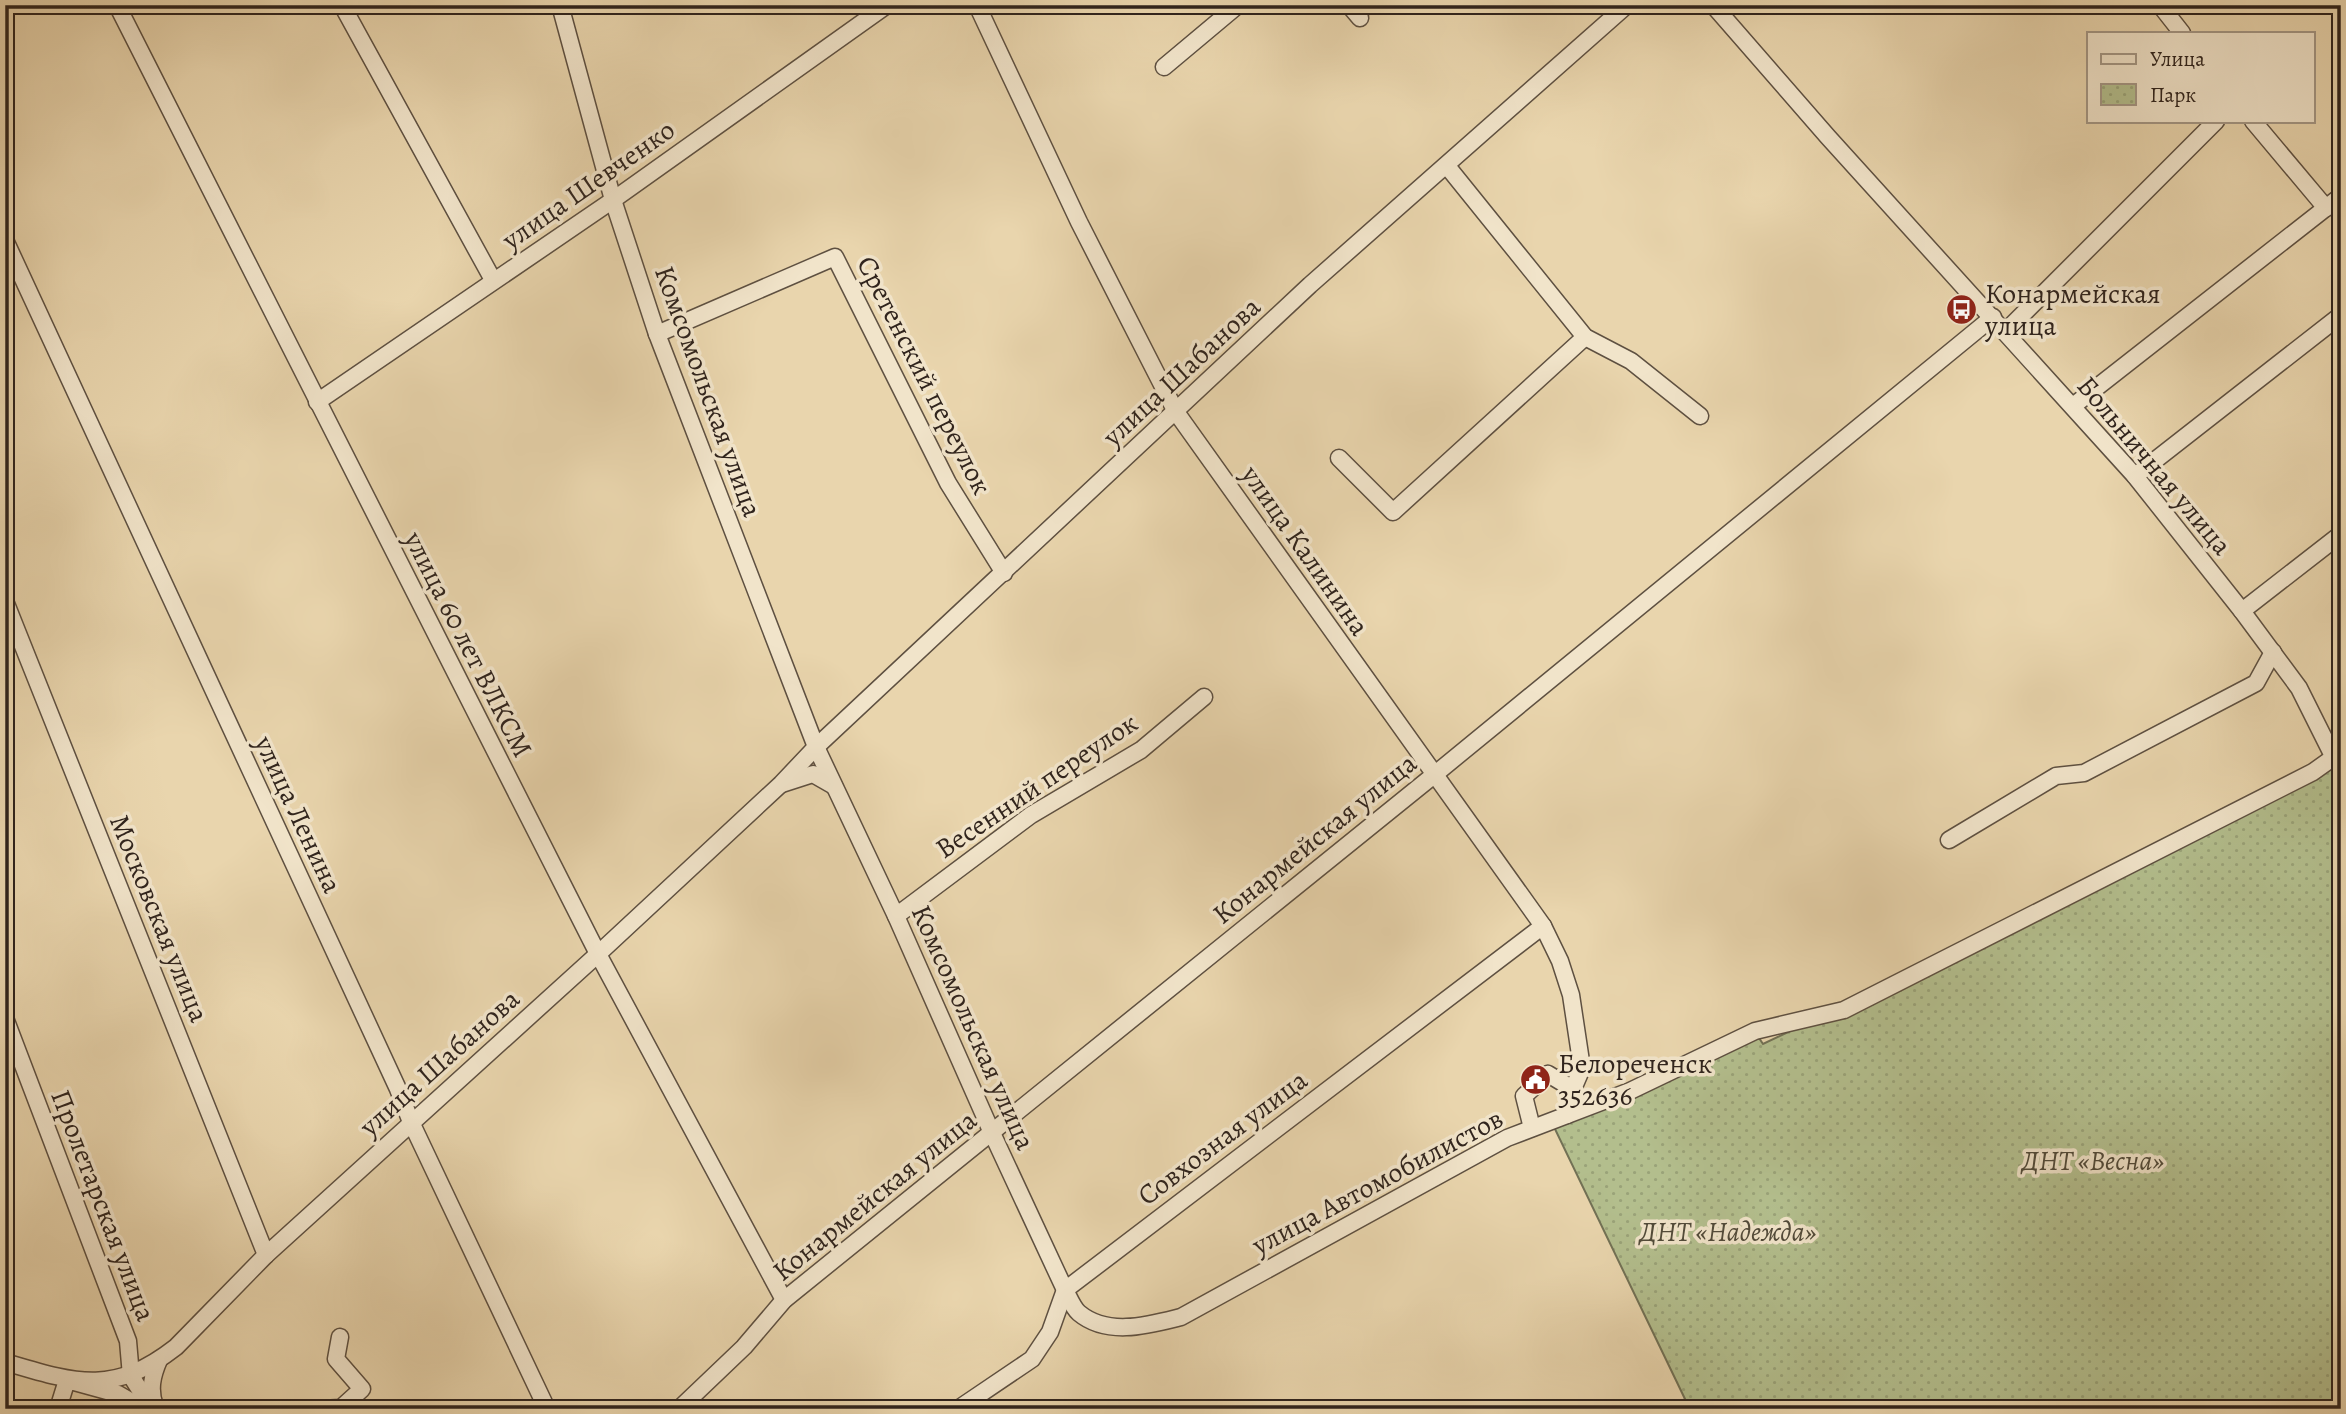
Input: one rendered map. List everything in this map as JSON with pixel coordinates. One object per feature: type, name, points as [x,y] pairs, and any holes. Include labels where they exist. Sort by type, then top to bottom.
[{"type":"street","name":"улица 60 лет ВЛКСМ","points":[[117,5],[598,954],[784,1300]]},
{"type":"street","points":[[342,5],[493,280]]},
{"type":"street","name":"Комсомольская улица","points":[[560,5],[613,200],[657,334],[816,747],[896,916],[1065,1290]]},
{"type":"street","name":"улица Шевченко","points":[[317,402],[613,200],[887,5]]},
{"type":"street","name":"улица Калинина","points":[[977,5],[1079,222],[1175,412],[1543,926],[1560,961],[1571,995],[1582,1068],[1573,1089],[1567,1115]]},
{"type":"street","points":[[1164,67],[1238,5]]},
{"type":"street","points":[[1349,5],[1360,18]]},
{"type":"street","name":"улица Шабанова","points":[[131,1376],[176,1347],[266,1255],[781,784],[816,747],[1310,285],[1627,5]]},
{"type":"street","name":"Больничная улица","points":[[1713,5],[1828,137],[2135,476],[2273,652],[2299,688],[2338,755]]},
{"type":"street","points":[[2160,5],[2181,32]]},
{"type":"street","points":[[2006,331],[2215,122]]},
{"type":"street","points":[[2254,122],[2326,208]]},
{"type":"street","points":[[1447,166],[1585,337],[1631,361],[1700,416]]},
{"type":"street","points":[[2073,406],[2341,196]]},
{"type":"street","name":"улица Ленина","points":[[5,240],[411,1122],[547,1409]]},
{"type":"street","name":"Сретенский переулок","points":[[657,334],[835,257],[948,483],[1004,573]]},
{"type":"street","points":[[2135,476],[2341,315]]},
{"type":"street","name":"Конармейская улица","points":[[679,1409],[744,1347],[784,1300],[1434,775],[1993,317]]},
{"type":"street","points":[[1339,458],[1393,512],[1585,337]]},
{"type":"street","points":[[2242,611],[2341,534]]},
{"type":"street","name":"Московская улица","points":[[5,601],[266,1255]]},
{"type":"street","points":[[1949,840],[2056,776],[2084,774],[2256,683],[2273,652]]},
{"type":"street","name":"Весенний переулок","points":[[896,916],[1031,815],[1141,750],[1204,697]]},
{"type":"street","name":"улица Автомобилистов","points":[[1065,1290],[1078,1313],[1115,1327],[1142,1327],[1181,1317],[1507,1138],[1630,1091],[1755,1031],[1844,1010],[2313,772],[2338,755]]},
{"type":"street","name":"улица Шабанова","points":[[781,784],[813,774],[834,786]]},
{"type":"street","name":"Совхозная улица","points":[[1065,1290],[1543,926]]},
{"type":"street","name":"Пролетарская улица","points":[[5,1018],[128,1341],[131,1376],[154,1409]]},
{"type":"street","points":[[1532,1128],[1524,1096],[1548,1074],[1573,1089]]},
{"type":"street","points":[[958,1409],[1032,1359],[1050,1332],[1065,1290]]},
{"type":"street","points":[[320,1409],[341,1408],[362,1389],[336,1359],[340,1337]]},
{"type":"street","points":[[154,1409],[151,1386],[159,1360]]},
{"type":"street","points":[[5,1362],[118,1394],[144,1409]]},
{"type":"street","points":[[67,1380],[97,1381],[131,1376]]},
{"type":"street","points":[[58,1409],[67,1380]]},
{"type":"green space","name":"ДНТ «Весна»","points":[[2341,757],[2341,1409],[1669,1409],[1685,1399],[1554,1127],[1757,1035],[1763,1044]]},
{"type":"place","name":"Конармейская улица","points":[[1962,309]]},
{"type":"place","name":"Белореченск 352636","points":[[1535,1079]]},
{"type":"park label","name":"ДНТ «Надежда»","points":[[1728,1231]]}]
